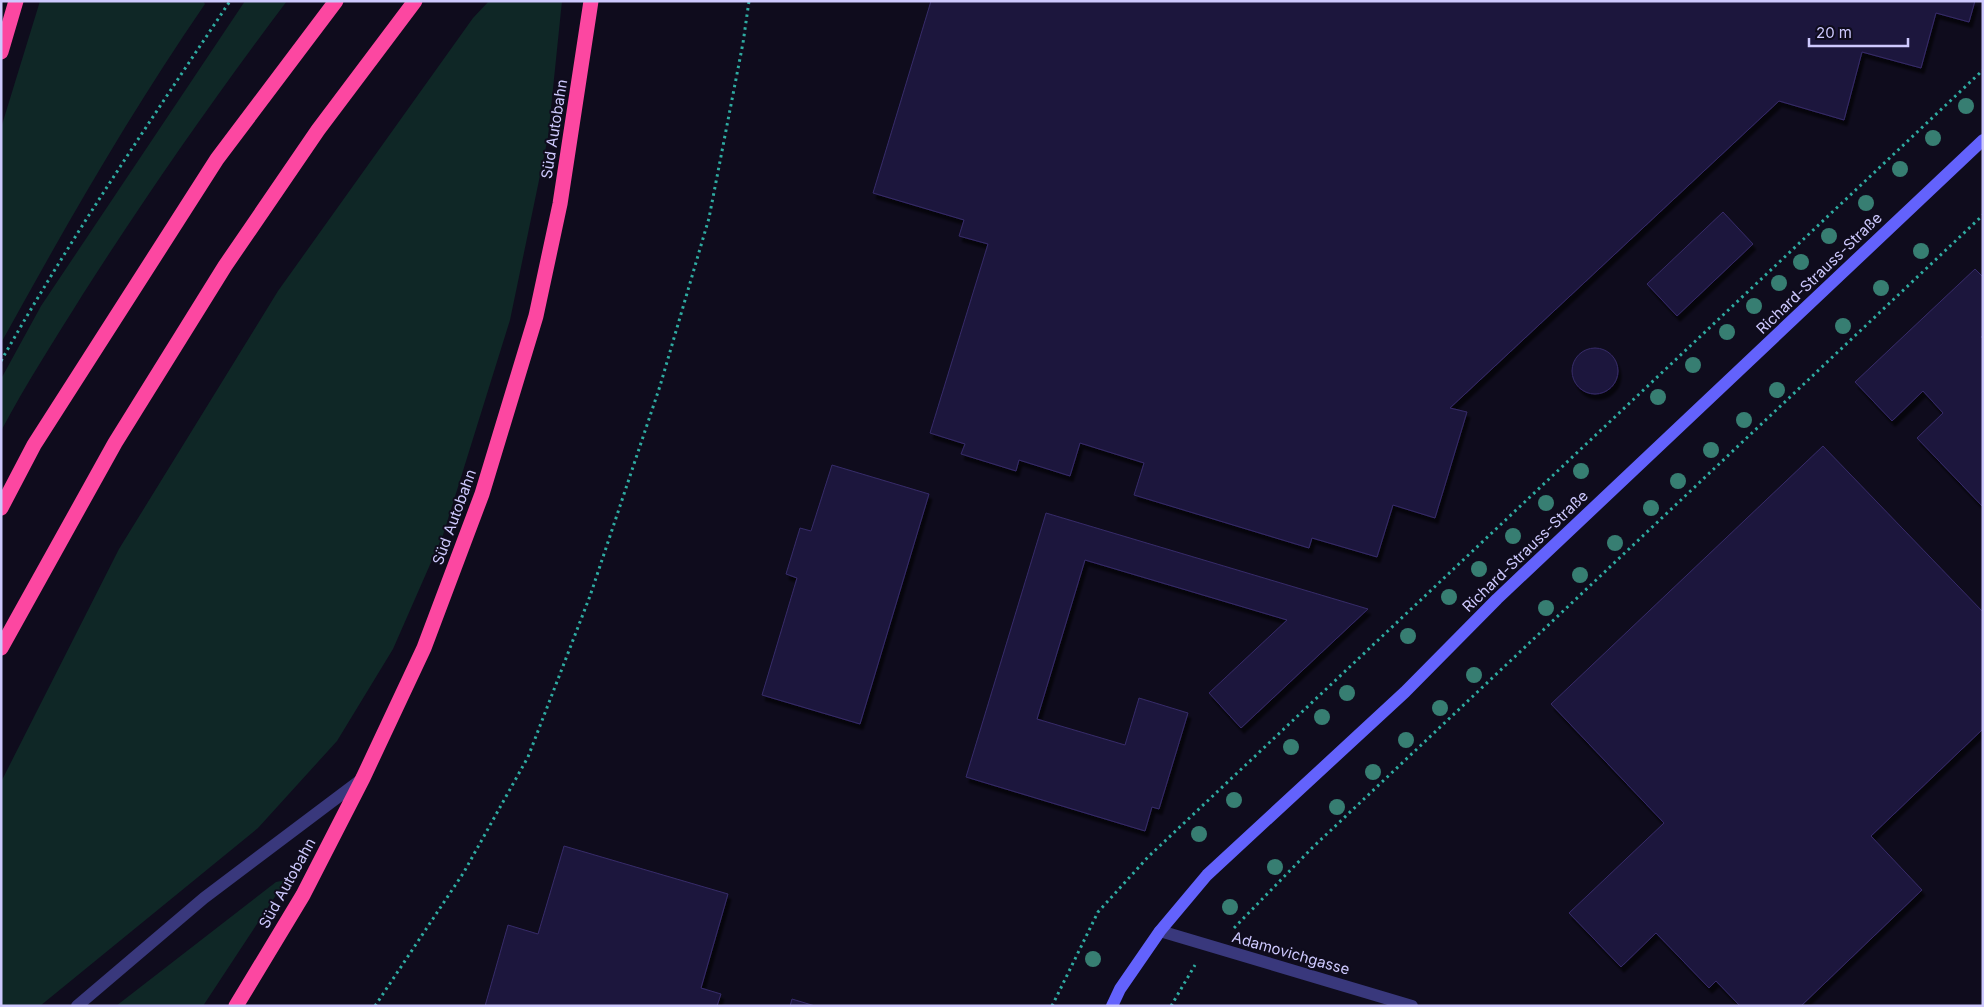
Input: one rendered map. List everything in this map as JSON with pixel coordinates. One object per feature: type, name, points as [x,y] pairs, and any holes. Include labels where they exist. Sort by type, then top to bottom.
[{"type":"highway","points":[[1,52],[16,1]]},
{"type":"highway","points":[[1,508],[34,445],[217,159],[336,1]]},
{"type":"highway","points":[[1,648],[115,443],[225,266],[318,130],[415,1]]},
{"type":"highway","name":"Süd Autobahn","points":[[236,1006],[303,895],[363,778],[424,648],[482,494],[536,316],[560,204],[591,1]]},
{"type":"main road","name":"Richard-Strauss-Straße","points":[[1112,1006],[1120,989],[1160,931],[1206,875],[1405,692],[1497,599],[1983,140]]},
{"type":"street","points":[[77,1006],[204,898],[363,778]]},
{"type":"street","name":"Adamovichgasse","points":[[1160,931],[1412,1006]]},
{"type":"path","points":[[1,362],[44,286],[98,200],[230,1]]},
{"type":"path","points":[[375,1006],[464,872],[528,757],[590,596],[660,386],[709,218],[743,43],[748,1]]},
{"type":"path","points":[[1052,1006],[1098,912],[1148,857],[1983,70]]},
{"type":"path","points":[[1171,1006],[1196,964],[1312,848],[1983,215]]},
{"type":"green space","points":[[40,1],[203,1],[205,4],[150,87],[99,171],[1,343],[1,128]]},
{"type":"green space","points":[[245,1],[287,1],[208,109],[132,219],[51,345],[1,431],[1,379],[41,306]]},
{"type":"green space","points":[[489,1],[562,1],[548,137],[510,320],[443,535],[393,649],[337,741],[258,828],[40,1006],[1,1006],[1,782],[119,549],[278,291],[473,18]]},
{"type":"green space","points":[[286,880],[203,1006],[116,1006],[276,882]]},
{"type":"building","points":[[931,1],[1975,1],[1969,22],[1936,13],[1921,68],[1862,52],[1844,120],[1779,101],[1450,408],[1467,412],[1435,518],[1393,505],[1377,557],[1312,538],[1309,548],[1134,495],[1144,463],[1080,443],[1070,476],[1019,460],[1016,471],[961,454],[965,444],[930,433],[988,244],[959,236],[964,220],[873,193]]},
{"type":"building","points":[[1723,212],[1753,244],[1677,316],[1647,284]]},
{"type":"building","points":[[1975,269],[1983,277],[1983,335],[1981,337],[1983,339],[1983,507],[1917,438],[1943,413],[1923,391],[1892,421],[1855,382]]},
{"type":"building","points":[[1595,348],[1608,352],[1614,358],[1618,371],[1614,384],[1608,390],[1595,394],[1582,390],[1576,384],[1572,371],[1576,358],[1582,352]]},
{"type":"building","points":[[1823,446],[1983,612],[1983,729],[1871,836],[1922,890],[1801,1006],[1740,1006],[1716,981],[1709,988],[1656,933],[1621,967],[1569,913],[1664,823],[1551,704]]},
{"type":"building","points":[[832,465],[929,494],[860,724],[762,695],[797,578],[786,574],[800,528],[811,531]]},
{"type":"building","points":[[1046,513],[1368,609],[1241,728],[1209,693],[1287,620],[1085,560],[1037,719],[1125,745],[1139,698],[1188,713],[1159,809],[1152,807],[1145,831],[966,777]]},
{"type":"building","points":[[564,846],[728,894],[701,988],[721,994],[717,1006],[485,1006],[508,925],[538,934]]},
{"type":"building","points":[[792,999],[815,1006],[790,1006]]}]
